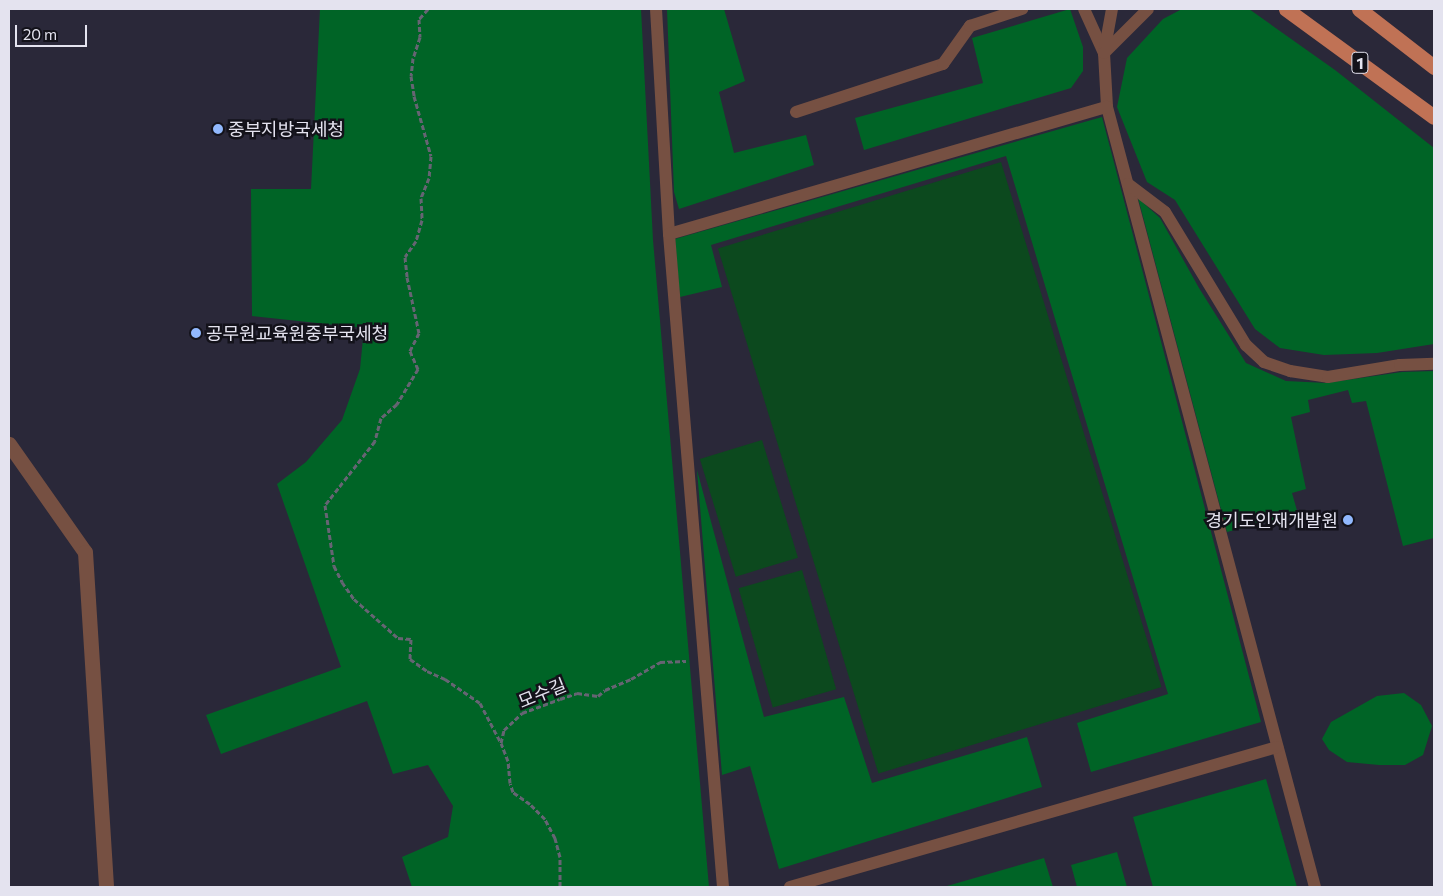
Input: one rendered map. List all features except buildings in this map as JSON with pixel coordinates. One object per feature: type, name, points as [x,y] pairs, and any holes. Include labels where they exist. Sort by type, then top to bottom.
[{"type":"main road","name":"1","points":[[1286,9],[1434,117]]},
{"type":"main road","points":[[1359,9],[1434,67]]},
{"type":"street","points":[[9,444],[85,552],[106,887]]},
{"type":"lane","points":[[656,9],[669,234],[723,887]]},
{"type":"lane","points":[[796,112],[943,64],[970,26],[1022,9]]},
{"type":"lane","points":[[1084,9],[1104,53]]},
{"type":"lane","points":[[1112,9],[1104,53],[1107,107],[1315,887]]},
{"type":"lane","points":[[1104,53],[1148,9]]},
{"type":"lane","points":[[669,234],[1107,107]]},
{"type":"lane","points":[[1128,184],[1165,212],[1246,345],[1264,362],[1290,371],[1328,376],[1400,364],[1434,364]]},
{"type":"lane","points":[[790,887],[1277,746]]},
{"type":"path","points":[[428,9],[419,19],[420,37],[413,58],[411,76],[414,96],[431,156],[429,178],[421,198],[422,220],[416,241],[405,257],[407,277],[419,333],[410,351],[418,369],[397,404],[381,418],[376,440],[326,505],[334,566],[354,599],[398,638],[411,639],[410,658],[427,671],[445,679],[480,703],[501,743],[508,762],[513,792],[530,804],[545,819],[555,838],[560,857],[560,887]]},
{"type":"path","name":"모수길","points":[[501,743],[504,730],[522,714],[577,693],[598,696],[605,690],[630,679],[660,662],[704,661]]},
{"type":"green space","points":[[320,9],[641,9],[653,240],[709,887],[412,887],[402,857],[448,837],[453,806],[428,765],[393,774],[367,701],[221,754],[206,715],[341,667],[277,484],[306,462],[342,420],[360,369],[364,328],[252,316],[251,189],[311,189]]},
{"type":"green space","points":[[667,9],[724,9],[745,81],[719,92],[734,153],[806,135],[814,165],[679,209],[674,192]]},
{"type":"green space","points":[[1070,9],[1083,47],[1083,71],[1071,88],[864,150],[855,118],[983,83],[972,38]]},
{"type":"green space","points":[[1182,9],[1249,9],[1335,70],[1434,148],[1434,344],[1377,353],[1324,355],[1280,348],[1255,329],[1175,200],[1147,182],[1117,107],[1127,58],[1163,19]]},
{"type":"green space","points":[[1102,117],[1261,722],[1091,772],[1077,723],[1168,694],[1006,156],[711,245],[722,287],[680,297],[675,239]]},
{"type":"green space","points":[[1001,162],[1162,687],[878,774],[718,249]]},
{"type":"green space","points":[[1138,198],[1160,218],[1199,288],[1246,363],[1286,381],[1326,383],[1402,372],[1434,371],[1434,538],[1403,546],[1366,401],[1352,403],[1348,390],[1308,400],[1310,412],[1291,417],[1306,489],[1292,493],[1298,514],[1227,532]]},
{"type":"green space","points":[[762,440],[798,558],[736,577],[700,459]]},
{"type":"green space","points":[[697,470],[764,717],[844,697],[872,783],[1027,737],[1042,787],[779,869],[750,766],[722,775]]},
{"type":"green space","points":[[802,570],[836,689],[773,707],[739,588]]},
{"type":"green space","points":[[1404,693],[1421,705],[1432,726],[1423,755],[1405,765],[1379,765],[1347,762],[1329,750],[1322,739],[1331,722],[1377,696]]},
{"type":"green space","points":[[1266,779],[1297,887],[1153,887],[1133,817]]},
{"type":"green space","points":[[1117,852],[1127,887],[1077,887],[1071,865]]},
{"type":"green space","points":[[1044,858],[1053,887],[944,887],[947,886]]},
{"type":"place","name":"중부지방국세청","points":[[218,129]]},
{"type":"place","name":"공무원교육원중부국세청","points":[[196,333]]},
{"type":"place","name":"경기도인재개발원","points":[[1348,520]]}]
